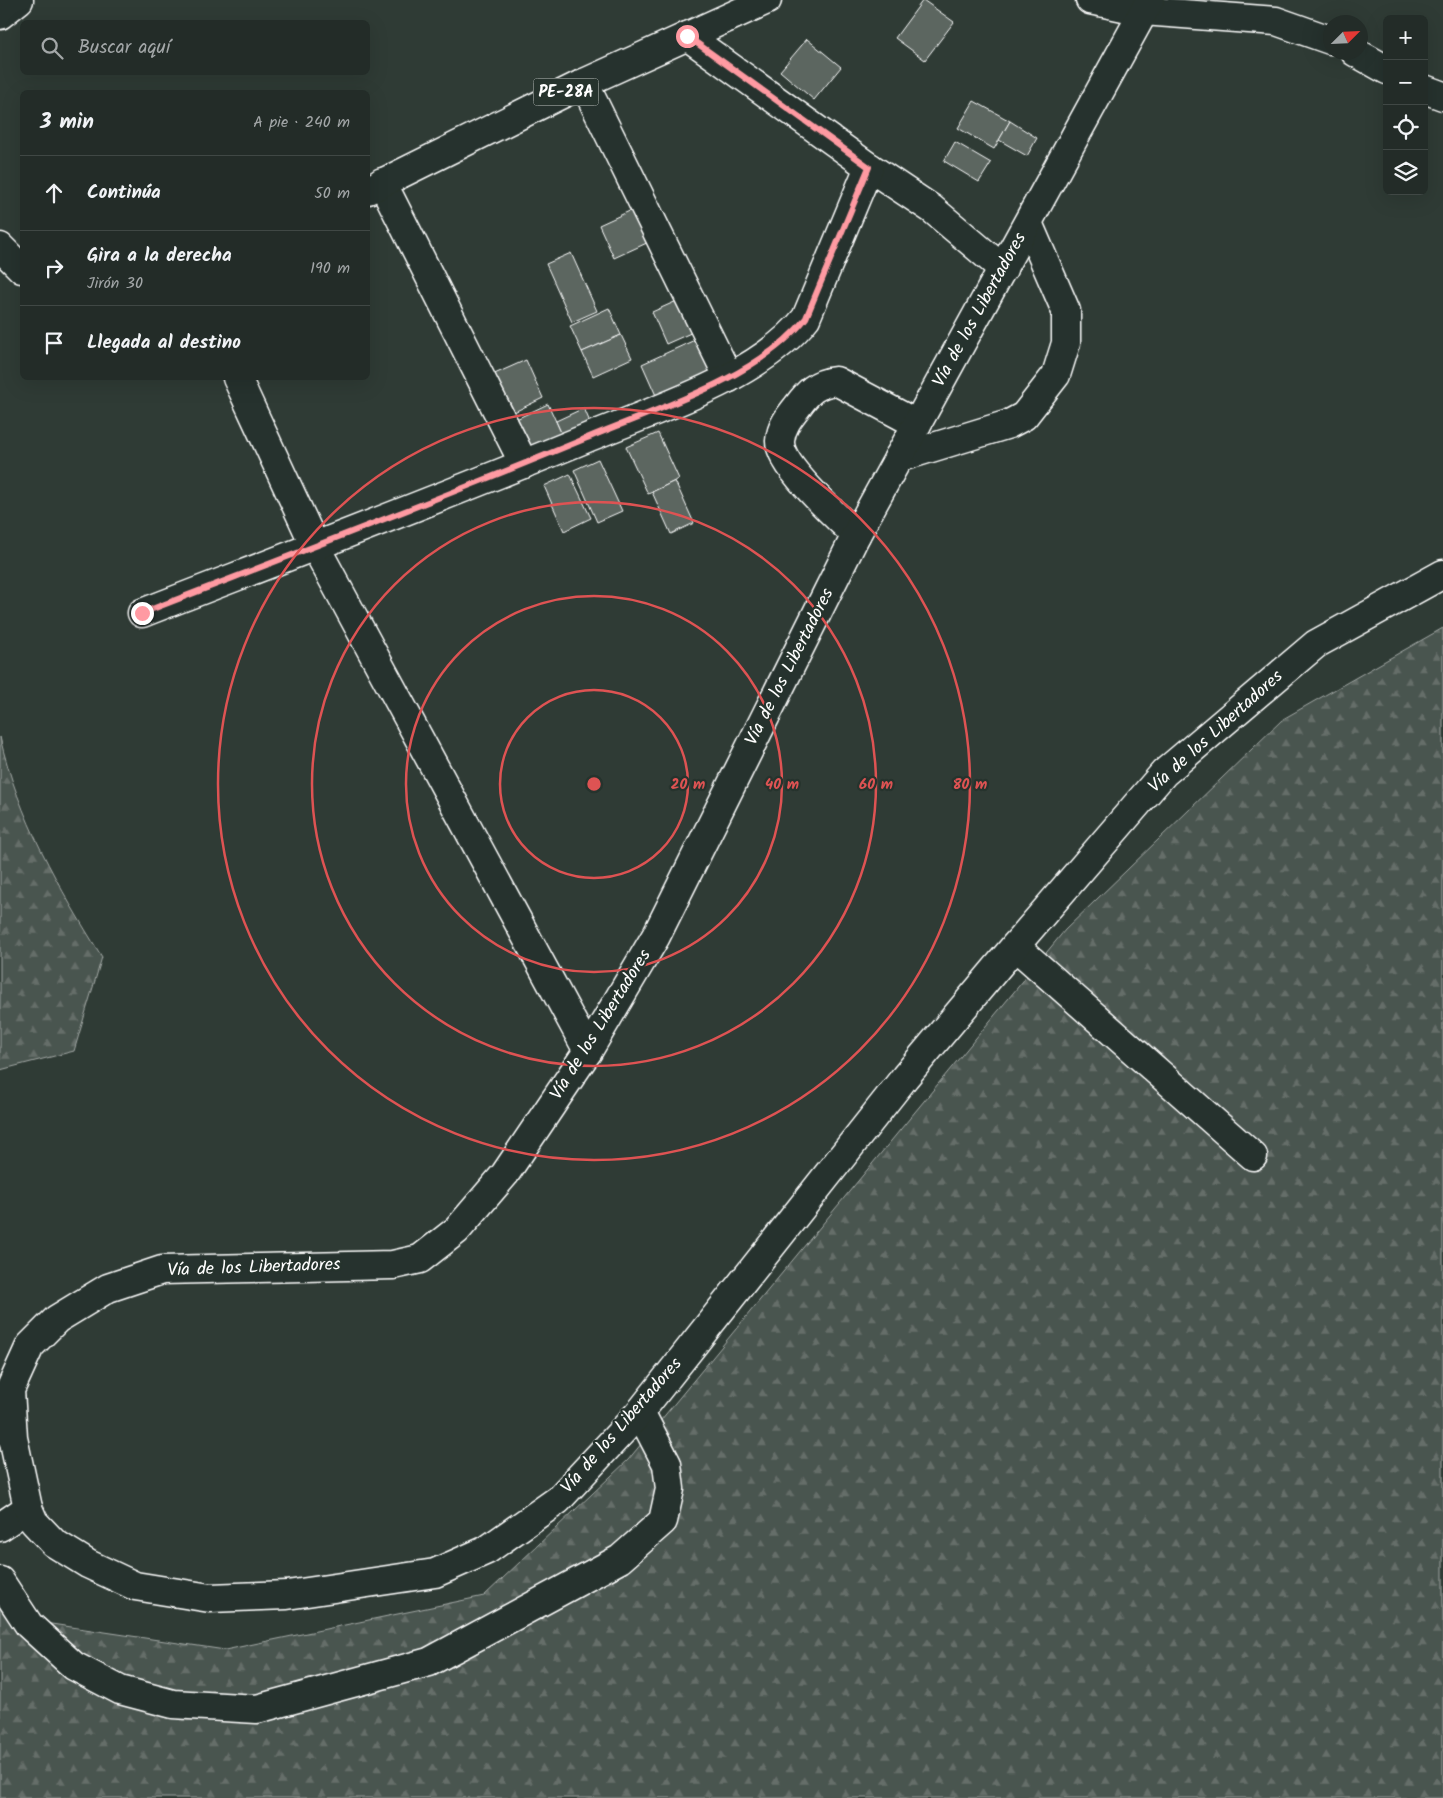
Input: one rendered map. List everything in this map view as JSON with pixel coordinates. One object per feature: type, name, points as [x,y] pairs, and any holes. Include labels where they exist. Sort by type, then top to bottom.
[{"type":"main road","points":[[0,15],[19,0]]},
{"type":"main road","name":"PE-28A","points":[[375,186],[584,83],[767,0]]},
{"type":"main road","points":[[1090,0],[1276,21],[1323,38]]},
{"type":"main road","name":"Vía de los Libertadores","points":[[1146,6],[856,535],[656,936],[588,1052],[505,1174],[457,1230],[420,1259],[393,1265],[162,1270],[108,1288],[57,1319],[30,1346],[10,1390],[6,1436],[34,1522],[54,1543],[88,1564],[135,1586],[210,1598],[287,1595],[435,1573],[487,1550],[558,1500],[640,1412],[899,1085],[1015,946],[1164,773],[1316,644],[1443,574]]},
{"type":"main road","points":[[687,36],[869,167],[932,209],[1003,269]]},
{"type":"main road","points":[[1368,59],[1383,68]]},
{"type":"main road","points":[[584,83],[728,378]]},
{"type":"main road","points":[[1428,90],[1443,96]]},
{"type":"main road","points":[[142,613],[524,464],[728,378],[792,336],[806,318],[869,167]]},
{"type":"main road","points":[[375,186],[524,464]]},
{"type":"main road","points":[[898,458],[1009,424],[1024,416],[1056,375],[1066,343],[1066,311],[1028,223]]},
{"type":"main road","points":[[0,247],[20,267]]},
{"type":"main road","points":[[238,380],[315,546],[588,1052]]},
{"type":"main road","points":[[856,535],[812,493],[784,456],[780,442],[786,421],[809,391],[822,383],[836,381],[917,424]]},
{"type":"main road","points":[[1015,946],[1253,1156]]},
{"type":"main road","points":[[0,1582],[29,1625],[74,1666],[120,1690],[173,1704],[257,1709],[429,1662],[620,1559],[663,1521],[670,1489],[667,1464],[640,1412]]},
{"type":"main road","points":[[0,1527],[28,1508]]},
{"type":"green space","points":[[1443,628],[1443,1798],[0,1798],[0,1566],[38,1622],[225,1650],[484,1596],[628,1460],[1065,930],[1283,719]]},
{"type":"green space","points":[[0,737],[17,795],[29,824],[70,905],[102,957],[74,1051],[0,1070]]},
{"type":"building","points":[[923,0],[954,22],[925,60],[895,38]]},
{"type":"building","points":[[807,39],[841,67],[814,100],[780,71]]},
{"type":"building","points":[[974,101],[1010,121],[994,149],[958,128]]},
{"type":"building","points":[[1010,121],[1037,138],[1027,156],[999,140]]},
{"type":"building","points":[[955,142],[991,163],[979,182],[944,161]]},
{"type":"building","points":[[634,209],[649,242],[614,258],[599,225]]},
{"type":"building","points":[[571,253],[597,311],[572,322],[546,264]]},
{"type":"building","points":[[679,300],[693,332],[666,344],[652,312]]},
{"type":"building","points":[[609,308],[621,335],[582,352],[570,326]]},
{"type":"building","points":[[621,335],[632,358],[593,376],[582,352]]},
{"type":"building","points":[[697,339],[713,375],[658,400],[642,364]]},
{"type":"building","points":[[526,360],[543,398],[508,415],[490,376]]},
{"type":"building","points":[[548,404],[564,439],[525,457],[510,422]]},
{"type":"building","points":[[584,408],[592,427],[564,439],[556,421]]},
{"type":"building","points":[[658,433],[679,479],[648,494],[626,447]]},
{"type":"building","points":[[598,459],[622,511],[597,522],[574,470]]},
{"type":"building","points":[[570,474],[591,518],[564,531],[544,486]]},
{"type":"building","points":[[675,481],[694,523],[671,534],[652,492]]},
{"type":"route","points":[[142,613],[524,464],[728,378],[792,336],[806,318],[869,167],[687,36]]}]
